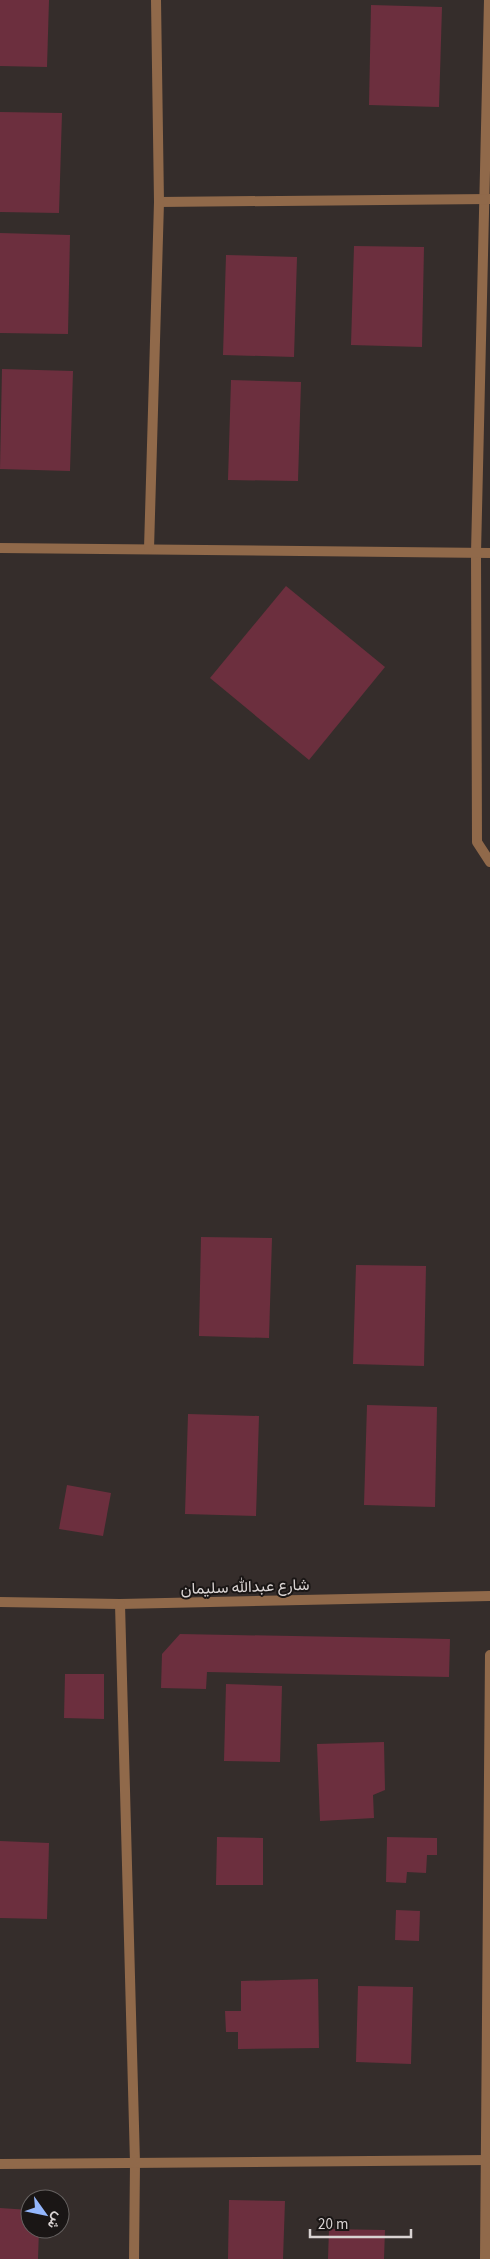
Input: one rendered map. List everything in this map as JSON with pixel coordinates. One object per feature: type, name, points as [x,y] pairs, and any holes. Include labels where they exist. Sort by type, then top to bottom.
[{"type":"street","points":[[149,549],[159,202],[156,0]]},
{"type":"street","points":[[489,0],[487,199],[476,553],[477,842],[490,862]]},
{"type":"street","points":[[159,202],[487,199]]},
{"type":"street","points":[[0,548],[490,553]]},
{"type":"street","name":"شارع عبدالله سليمان","points":[[0,1602],[120,1604],[490,1596]]},
{"type":"street","points":[[120,1604],[135,2163],[134,2259]]},
{"type":"street","points":[[485,2259],[490,1655]]},
{"type":"street","points":[[0,2164],[487,2160]]},
{"type":"building","points":[[0,0],[49,0],[47,67],[0,66]]},
{"type":"building","points":[[371,5],[442,7],[439,107],[369,105]]},
{"type":"building","points":[[0,112],[62,113],[59,213],[0,212]]},
{"type":"building","points":[[0,233],[70,235],[68,334],[0,333]]},
{"type":"building","points":[[354,246],[424,247],[422,347],[351,345]]},
{"type":"building","points":[[226,255],[297,257],[294,357],[223,355]]},
{"type":"building","points":[[2,369],[73,371],[70,471],[0,469]]},
{"type":"building","points":[[231,380],[301,382],[298,481],[228,480]]},
{"type":"building","points":[[286,586],[385,667],[309,760],[210,678]]},
{"type":"building","points":[[201,1237],[272,1238],[269,1338],[199,1336]]},
{"type":"building","points":[[356,1265],[426,1266],[424,1366],[353,1364]]},
{"type":"building","points":[[367,1405],[437,1407],[435,1507],[364,1505]]},
{"type":"building","points":[[188,1414],[259,1416],[256,1516],[185,1514]]},
{"type":"building","points":[[67,1485],[111,1493],[103,1536],[59,1529]]},
{"type":"building","points":[[180,1634],[450,1639],[449,1677],[207,1672],[206,1689],[161,1688],[162,1654]]},
{"type":"building","points":[[65,1674],[104,1674],[104,1719],[64,1718]]},
{"type":"building","points":[[226,1684],[282,1686],[280,1762],[224,1761]]},
{"type":"building","points":[[384,1742],[385,1790],[373,1795],[374,1818],[320,1821],[317,1744]]},
{"type":"building","points":[[217,1837],[263,1838],[263,1885],[216,1885]]},
{"type":"building","points":[[387,1837],[437,1838],[437,1855],[427,1855],[426,1873],[407,1872],[406,1883],[386,1882]]},
{"type":"building","points":[[0,1841],[49,1843],[47,1919],[0,1918]]},
{"type":"building","points":[[396,1910],[420,1911],[419,1941],[395,1940]]},
{"type":"building","points":[[318,1979],[319,2048],[238,2049],[238,2032],[226,2032],[225,2011],[241,2011],[241,1981]]},
{"type":"building","points":[[358,1986],[413,1987],[411,2064],[356,2062]]},
{"type":"building","points":[[229,2200],[285,2201],[283,2259],[228,2259]]},
{"type":"building","points":[[0,2208],[20,2209],[20,2239],[39,2239],[38,2259],[0,2259]]},
{"type":"building","points":[[329,2229],[385,2230],[384,2259],[328,2259]]}]
